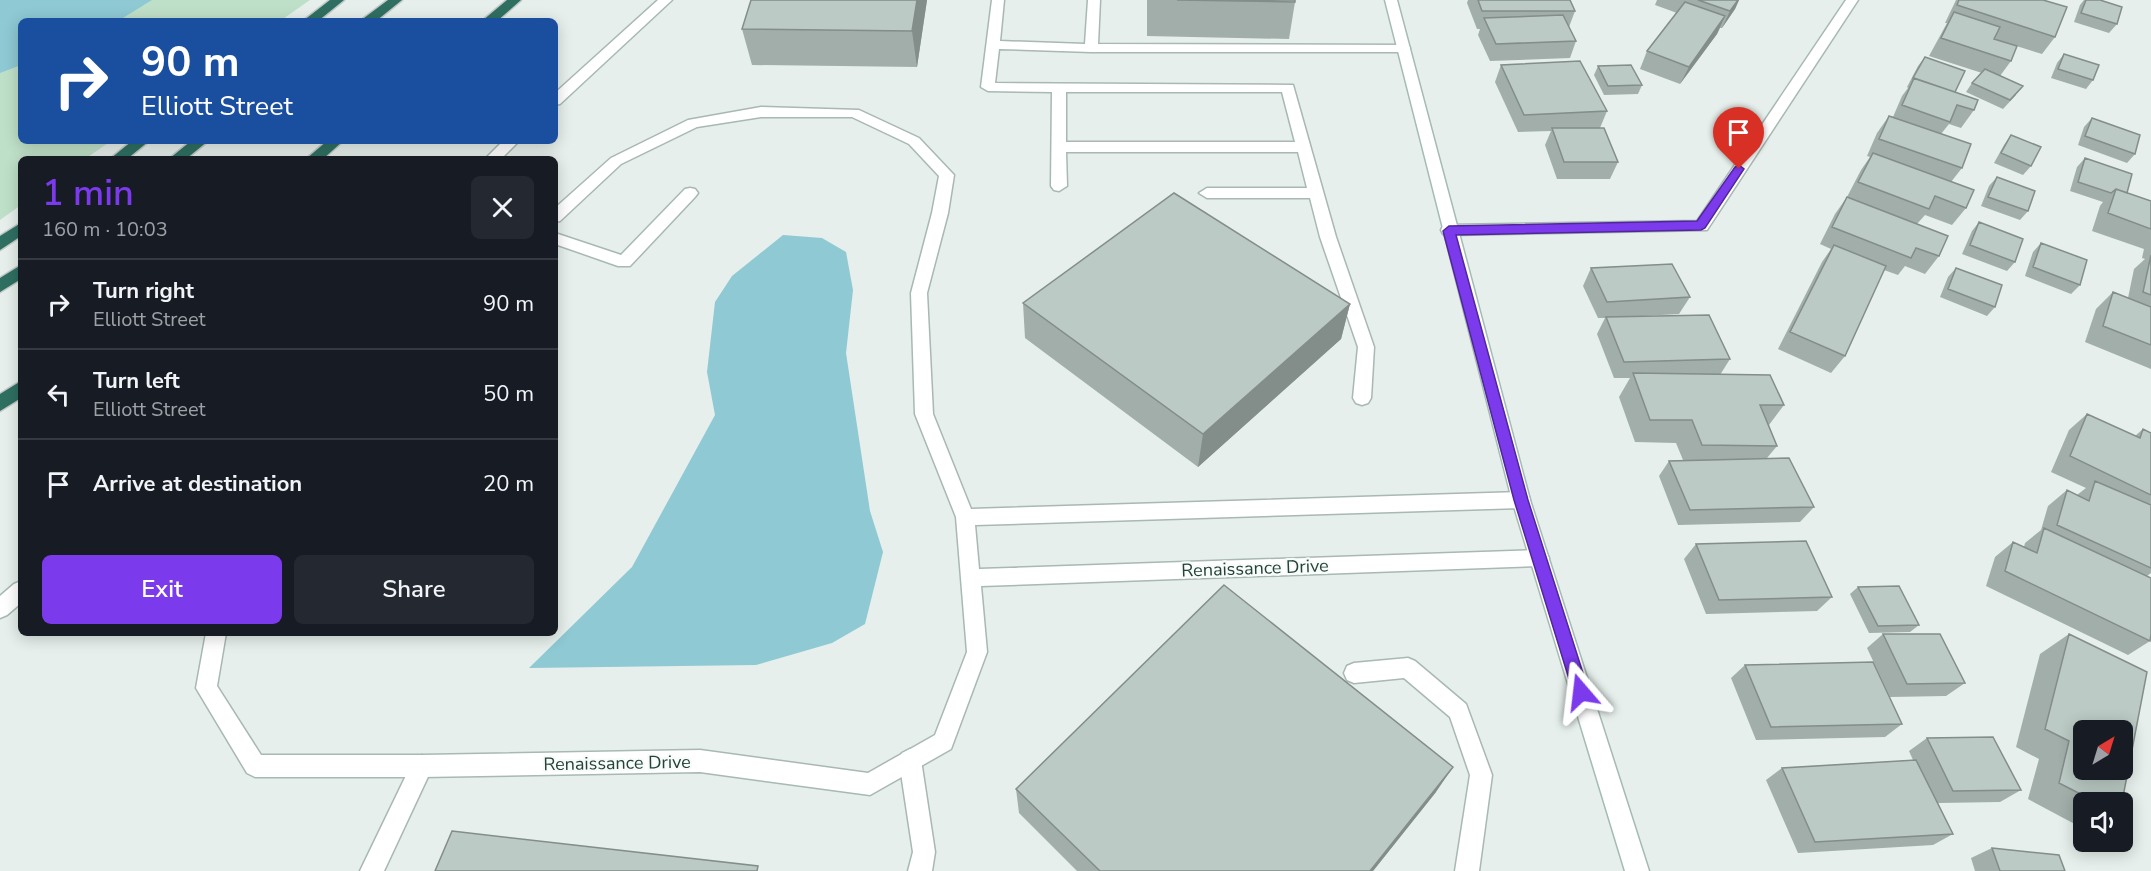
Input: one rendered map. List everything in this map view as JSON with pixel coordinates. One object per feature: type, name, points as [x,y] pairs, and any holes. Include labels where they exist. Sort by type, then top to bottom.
[{"type":"highway","points":[[314,18],[338,0]]},
{"type":"highway","points":[[371,18],[396,0]]},
{"type":"highway","points":[[493,18],[515,0]]},
{"type":"highway","points":[[121,156],[138,144]]},
{"type":"highway","points":[[180,156],[197,144]]},
{"type":"highway","points":[[317,156],[332,144]]},
{"type":"highway","points":[[0,244],[18,230]]},
{"type":"highway","points":[[0,286],[18,273]]},
{"type":"highway","points":[[0,404],[18,390]]},
{"type":"street","points":[[558,98],[666,0]]},
{"type":"street","points":[[998,0],[988,87],[1288,88],[1328,237],[1366,347],[1362,398]]},
{"type":"street","points":[[1091,48],[1094,0]]},
{"type":"street","points":[[1390,0],[1521,500],[1637,871]]},
{"type":"street","points":[[1449,231],[1701,225],[1852,0]]},
{"type":"street","points":[[992,45],[1091,48],[1403,48]]},
{"type":"street","points":[[1059,88],[1059,186]]},
{"type":"street","name":"Renaissance Drive","points":[[215,636],[206,688],[255,766],[422,766],[700,761],[870,783],[943,742],[977,652],[965,516],[924,414],[919,293],[940,213],[947,175],[914,141],[854,113],[761,112],[693,123],[616,161],[558,214]]},
{"type":"street","points":[[495,156],[509,144]]},
{"type":"street","points":[[1059,147],[1304,147]]},
{"type":"street","points":[[558,239],[624,262],[690,193]]},
{"type":"street","points":[[1207,193],[1317,193]]},
{"type":"street","points":[[965,516],[1521,500]]},
{"type":"street","name":"Renaissance Drive","points":[[970,578],[1539,558]]},
{"type":"street","points":[[0,609],[18,593]]},
{"type":"street","points":[[1354,673],[1408,669],[1458,711],[1481,775],[1467,871]]},
{"type":"street","points":[[910,760],[924,852],[920,871]]},
{"type":"street","points":[[372,871],[422,766]]},
{"type":"green space","points":[[0,0],[310,0],[284,18],[18,18],[18,144],[107,144],[89,156],[18,156],[18,207],[0,220]]},
{"type":"water","points":[[0,0],[152,0],[123,18],[18,18],[18,66],[0,73]]},
{"type":"water","points":[[783,235],[822,238],[846,252],[853,290],[846,353],[870,511],[883,552],[865,624],[832,643],[756,665],[529,668],[632,567],[715,415],[707,372],[715,302],[732,276]]},
{"type":"building","points":[[751,0],[917,0],[912,31],[742,29]]},
{"type":"building","points":[[1177,0],[1295,0],[1295,2]]},
{"type":"building","points":[[1478,0],[1570,0],[1575,11],[1482,11]]},
{"type":"building","points":[[1698,0],[1738,0],[1730,11]]},
{"type":"building","points":[[1959,0],[2043,0],[2067,7],[2055,37],[1957,5]]},
{"type":"building","points":[[2086,0],[2100,0],[2122,7],[2117,24],[2081,13]]},
{"type":"building","points":[[1685,2],[1725,16],[1689,67],[1647,51]]},
{"type":"building","points":[[1954,12],[2000,27],[1994,39],[2017,46],[2011,61],[1941,38]]},
{"type":"building","points":[[1563,15],[1576,41],[1496,44],[1484,18]]},
{"type":"building","points":[[2064,54],[2099,65],[2093,80],[2058,69]]},
{"type":"building","points":[[1925,57],[1965,71],[1955,92],[1913,78]]},
{"type":"building","points":[[1580,61],[1607,111],[1524,115],[1501,65]]},
{"type":"building","points":[[1631,65],[1642,85],[1608,86],[1598,66]]},
{"type":"building","points":[[1985,69],[2023,86],[2010,100],[1972,83]]},
{"type":"building","points":[[1914,78],[1978,100],[1974,110],[1957,105],[1950,122],[1902,105]]},
{"type":"building","points":[[1889,116],[1971,144],[1962,168],[1879,139]]},
{"type":"building","points":[[2092,118],[2140,135],[2135,154],[2085,136]]},
{"type":"building","points":[[1552,128],[1604,128],[1618,162],[1564,162]]},
{"type":"building","points":[[2011,135],[2041,147],[2031,166],[2001,153]]},
{"type":"building","points":[[1873,153],[1974,190],[1966,208],[1935,196],[1929,209],[1858,182]]},
{"type":"building","points":[[2085,158],[2132,174],[2127,193],[2116,189],[2111,193],[2078,182]]},
{"type":"building","points":[[1997,177],[2035,191],[2028,211],[1988,197]]},
{"type":"building","points":[[2116,189],[2151,201],[2151,229],[2108,213]]},
{"type":"building","points":[[1174,193],[1350,304],[1203,434],[1023,303]]},
{"type":"building","points":[[1847,197],[1948,236],[1939,256],[1916,248],[1911,258],[1832,227]]},
{"type":"building","points":[[1979,222],[2023,239],[2015,262],[1970,245]]},
{"type":"building","points":[[2041,243],[2087,260],[2080,285],[2033,267]]},
{"type":"building","points":[[1834,245],[1886,266],[1845,356],[1790,332]]},
{"type":"building","points":[[2151,255],[2151,295],[2143,292]]},
{"type":"building","points":[[1672,264],[1690,297],[1607,302],[1591,268]]},
{"type":"building","points":[[1956,268],[2002,285],[1995,307],[1948,289]]},
{"type":"building","points":[[2113,292],[2151,307],[2151,345],[2103,326]]},
{"type":"building","points":[[1709,315],[1730,359],[1624,362],[1606,317]]},
{"type":"building","points":[[1633,373],[1770,375],[1784,405],[1760,405],[1777,446],[1702,445],[1692,420],[1650,420]]},
{"type":"building","points":[[2087,414],[2140,438],[2143,429],[2151,433],[2151,495],[2070,456]]},
{"type":"building","points":[[1789,458],[1814,507],[1690,510],[1669,461]]},
{"type":"building","points":[[2095,481],[2151,505],[2151,568],[2057,525],[2067,490],[2089,501]]},
{"type":"building","points":[[2044,528],[2151,578],[2150,641],[2005,571],[2013,542],[2037,553]]},
{"type":"building","points":[[1806,541],[1832,597],[1719,600],[1696,544]]},
{"type":"building","points":[[1224,585],[1453,767],[1370,871],[1100,871],[1016,789]]},
{"type":"building","points":[[1899,586],[1919,625],[1878,626],[1858,587]]},
{"type":"building","points":[[1883,634],[1940,634],[1965,683],[1907,684]]},
{"type":"building","points":[[2069,634],[2147,672],[2133,745],[2133,720],[2073,720],[2073,780],[2126,780],[2124,792],[2077,792],[2059,783],[2069,741],[2045,729]]},
{"type":"building","points":[[1873,662],[1902,724],[1771,727],[1745,665]]},
{"type":"building","points":[[1993,737],[2021,790],[1953,791],[1927,738]]},
{"type":"building","points":[[1916,760],[1953,834],[1815,842],[1782,768]]},
{"type":"building","points":[[452,831],[758,866],[757,871],[435,871]]},
{"type":"building","points":[[1992,848],[2059,855],[2065,871],[2000,871]]},
{"type":"route","points":[[1581,692],[1521,500],[1449,231],[1701,225],[1739,169]]}]
